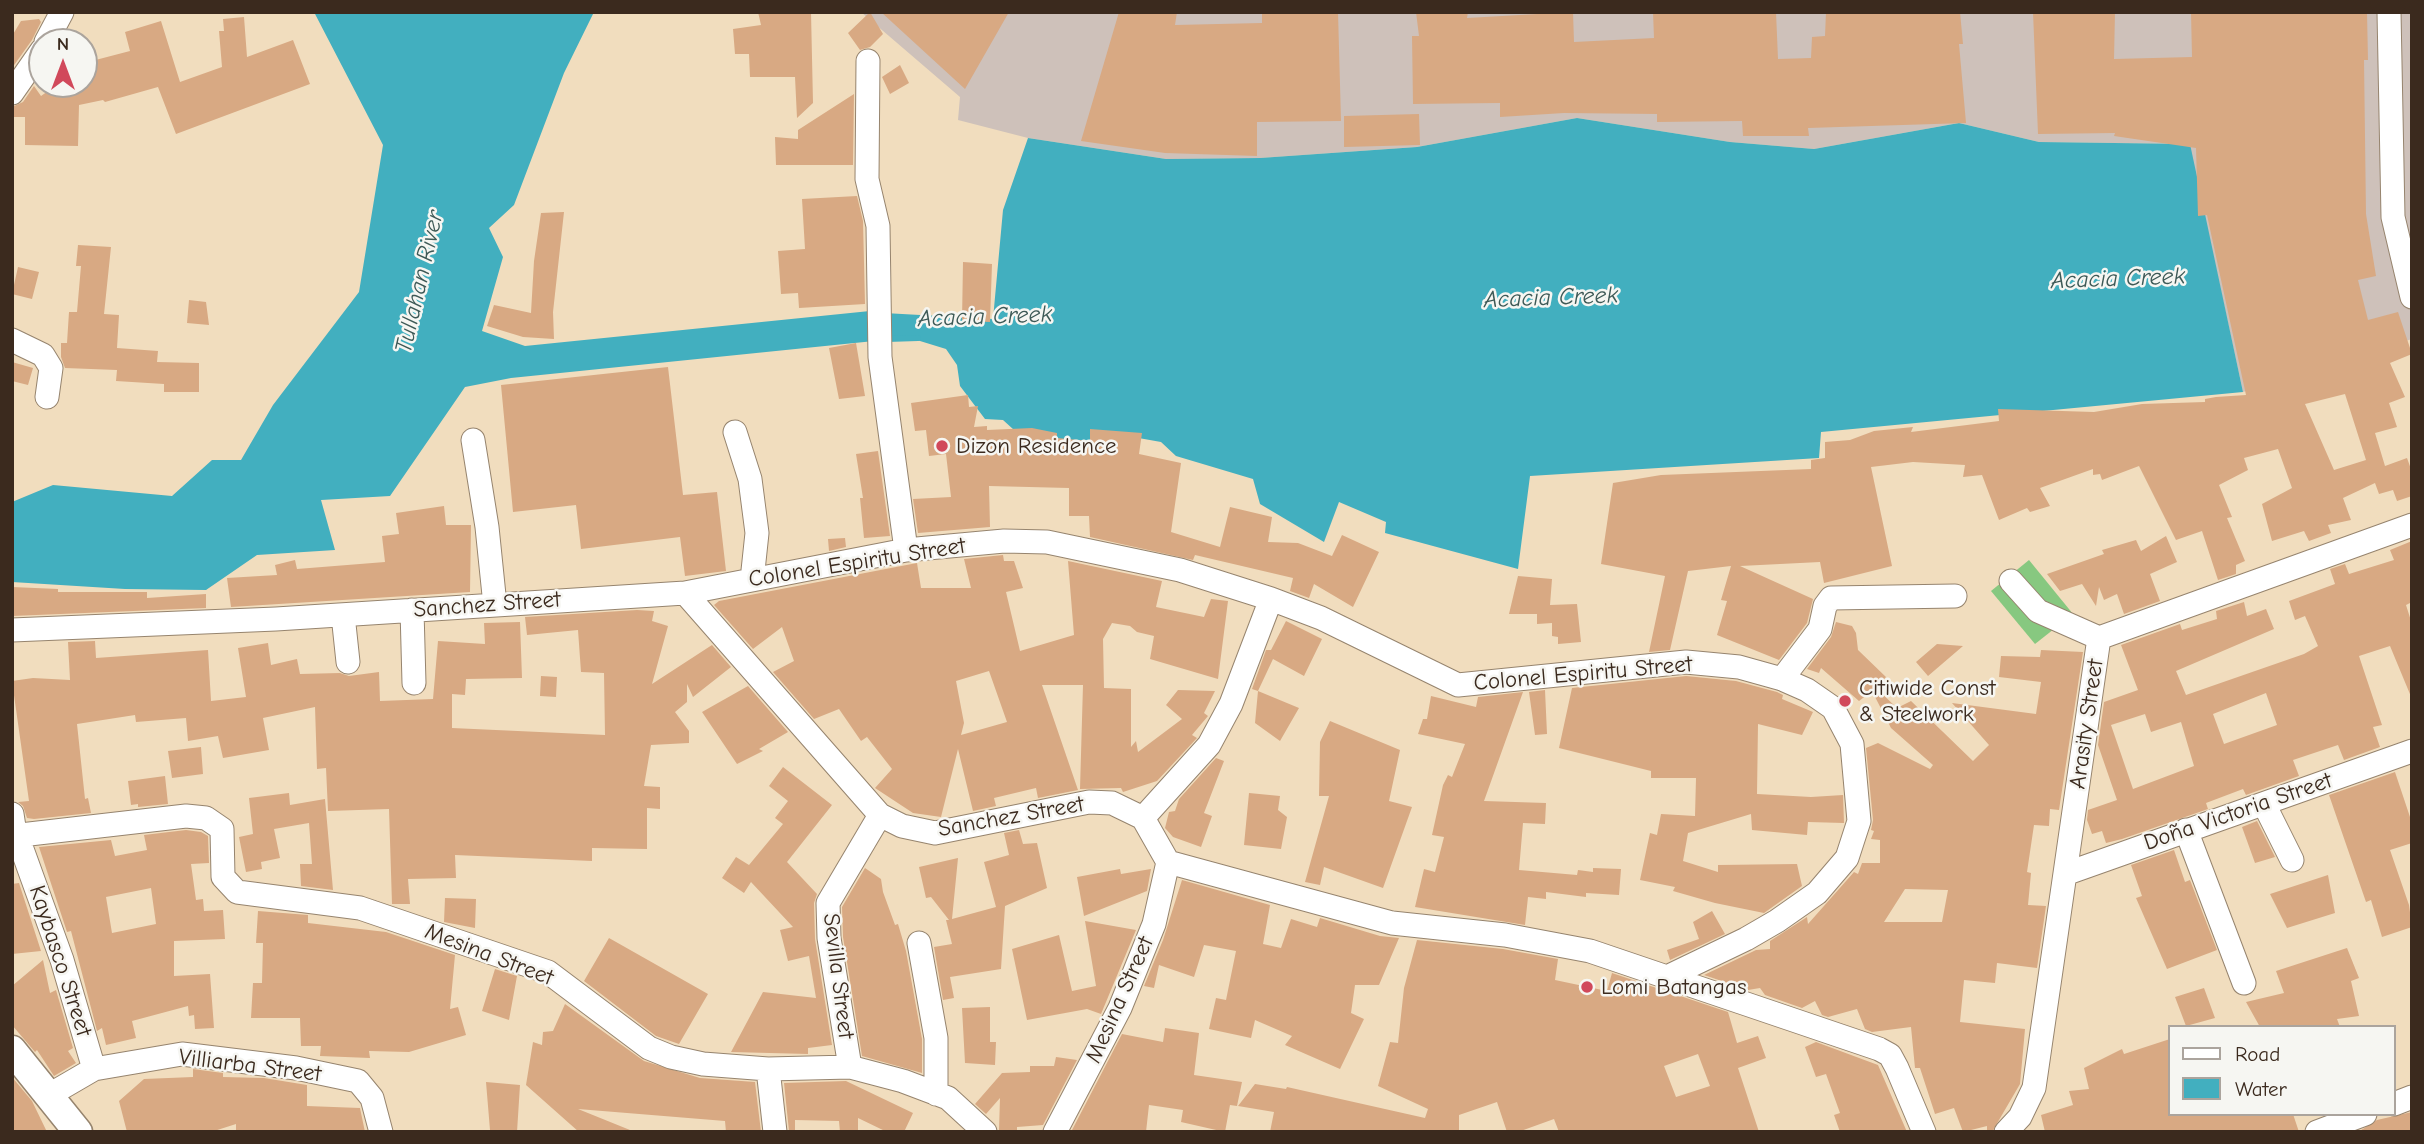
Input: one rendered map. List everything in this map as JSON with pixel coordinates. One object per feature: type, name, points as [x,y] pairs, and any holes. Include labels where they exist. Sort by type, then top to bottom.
[{"type":"main road","points":[[12,1050],[51,1094],[78,1132]]},
{"type":"street","points":[[53,28],[62,12]]},
{"type":"street","points":[[2389,12],[2393,217],[2412,297]]},
{"type":"street","points":[[868,61],[867,179],[878,226],[880,357],[906,550]]},
{"type":"street","points":[[12,93],[28,70]]},
{"type":"street","points":[[12,340],[43,355],[51,368],[47,397]]},
{"type":"street","points":[[735,432],[750,479],[757,533],[752,580]]},
{"type":"street","points":[[473,440],[488,527],[495,605]]},
{"type":"street","name":"Arasity Street","points":[[2006,1132],[2020,1117],[2034,1088],[2099,638],[2412,525]]},
{"type":"street","name":"Colonel Espiritu Street","points":[[685,593],[906,550],[1004,541],[1047,542],[1180,570],[1271,599],[1321,618],[1458,685],[1686,662],[1739,667],[1782,679],[1807,690],[1833,708],[1847,733],[1855,766],[1859,805],[1859,821],[1853,846],[1837,872],[1797,908],[1746,939],[1667,976]]},
{"type":"street","points":[[2011,581],[2038,611],[2099,638]]},
{"type":"street","name":"Sanchez Street","points":[[12,630],[343,615],[685,593],[880,815],[902,826],[935,833],[1089,802],[1112,803],[1143,818]]},
{"type":"street","points":[[1782,679],[1820,629],[1825,606],[1831,598],[1955,596]]},
{"type":"street","points":[[1271,599],[1231,704],[1209,745],[1143,818],[1168,862],[1392,923],[1505,935],[1590,951],[1890,1055],[1924,1132]]},
{"type":"street","points":[[412,610],[414,683]]},
{"type":"street","points":[[343,615],[348,662]]},
{"type":"street","name":"Doña Victoria Street","points":[[2065,874],[2412,751]]},
{"type":"street","points":[[2264,804],[2291,860]]},
{"type":"street","name":"Sevilla Street","points":[[850,1067],[829,938],[828,903],[880,815]]},
{"type":"street","name":"Mesina Street","points":[[14,828],[186,816],[206,818],[222,829],[223,877],[237,892],[360,908],[548,972],[649,1048],[671,1057],[703,1064],[768,1069],[850,1067],[903,1081],[948,1098],[985,1132]]},
{"type":"street","name":"Kaybasco Street","points":[[14,828],[62,960],[94,1069]]},
{"type":"street","points":[[2186,830],[2244,983]]},
{"type":"street","name":"Mesina Street","points":[[1055,1132],[1120,1008],[1154,924],[1168,862]]},
{"type":"street","points":[[919,943],[936,1038],[936,1094]]},
{"type":"street","name":"Villiarba Street","points":[[51,1094],[94,1069],[182,1054],[296,1068],[358,1081],[372,1098],[381,1132]]},
{"type":"street","points":[[768,1069],[775,1132]]},
{"type":"street","points":[[2317,1132],[2360,1116]]},
{"type":"shaded area","points":[[861,12],[2412,12],[2412,339],[2243,392],[2189,144],[2039,142],[1959,123],[1814,149],[1730,142],[1577,118],[1417,147],[1260,158],[1166,159],[1028,138],[958,120],[960,97]]},
{"type":"green space","points":[[2029,560],[2073,614],[2035,644],[1991,591]]},
{"type":"water","name":"Tullahan River","points":[[314,12],[594,12],[564,73],[514,205],[489,228],[503,257],[482,331],[525,346],[870,311],[874,341],[511,378],[465,387],[390,496],[321,500],[335,550],[257,555],[206,590],[125,589],[12,582],[12,502],[53,485],[172,496],[212,460],[241,460],[273,405],[359,292],[383,145]]},
{"type":"water","points":[[1577,118],[1730,142],[1814,149],[1959,123],[2039,142],[2190,144],[2243,392],[1821,432],[1819,458],[1530,476],[1518,569],[1385,533],[1386,522],[1339,502],[1324,542],[1260,504],[1253,479],[1176,456],[1161,442],[1133,437],[1035,449],[1003,420],[985,419],[960,386],[957,365],[946,349],[907,337],[885,340],[884,313],[993,319],[1003,210],[1028,138],[1166,159],[1260,158],[1417,147]]},
{"type":"building","points":[[758,12],[811,12],[813,103],[797,118],[795,77],[750,77],[749,54],[735,54],[733,29],[761,25]]},
{"type":"building","points":[[870,12],[883,34],[870,47],[860,50],[848,33]]},
{"type":"building","points":[[881,12],[1009,12],[965,89]]},
{"type":"building","points":[[1119,12],[1177,12],[1175,25],[1262,23],[1262,12],[1338,12],[1341,121],[1257,122],[1257,156],[1165,153],[1081,141]]},
{"type":"building","points":[[1416,12],[1468,12],[1467,18],[1573,12],[1574,42],[1654,38],[1653,12],[1776,12],[1778,59],[1811,58],[1812,37],[1825,36],[1826,12],[1960,12],[1963,44],[1959,44],[1966,123],[1808,128],[1809,136],[1743,136],[1742,121],[1657,122],[1657,114],[1564,113],[1500,117],[1500,103],[1413,104],[1412,36],[1419,36]]},
{"type":"building","points":[[2033,12],[2115,12],[2114,59],[2192,57],[2191,12],[2367,12],[2368,60],[2364,60],[2366,214],[2376,276],[2358,280],[2368,320],[2398,312],[2412,354],[2390,363],[2405,397],[2389,403],[2397,427],[2375,433],[2385,466],[2407,458],[2412,472],[2412,496],[2397,501],[2393,490],[2379,494],[2375,483],[2343,498],[2351,520],[2328,525],[2331,533],[2309,541],[2304,531],[2272,541],[2262,504],[2292,488],[2278,449],[2244,458],[2248,470],[2219,485],[2232,517],[2227,518],[2245,561],[2236,565],[2236,574],[2218,580],[2202,531],[2176,540],[2139,466],[2102,480],[2100,474],[2093,475],[2093,469],[2040,488],[2050,506],[2030,512],[2027,508],[1999,520],[1982,475],[1963,477],[1965,465],[1913,462],[1871,467],[1892,566],[1824,583],[1820,562],[1740,566],[1813,599],[1807,623],[1779,660],[1717,635],[1727,601],[1721,600],[1731,566],[1688,571],[1670,650],[1649,652],[1665,576],[1601,564],[1613,483],[1661,475],[1811,469],[1811,460],[1825,458],[1825,442],[1850,440],[1874,431],[1913,427],[1911,432],[1999,421],[1998,409],[2094,412],[2142,404],[2205,402],[2205,399],[2216,397],[2246,395],[2207,215],[2198,216],[2196,148],[2114,136],[2115,133],[2038,134]],"holes":[[[2345,394],[2366,460],[2334,470],[2305,404]]]},
{"type":"building","points":[[244,17],[247,57],[293,40],[310,84],[176,134],[158,87],[105,102],[103,100],[79,105],[78,146],[25,145],[25,117],[12,117],[12,107],[23,102],[28,95],[28,98],[98,98],[98,59],[130,51],[125,32],[161,21],[180,82],[222,67],[219,31],[224,31],[223,19]]},
{"type":"building","points":[[39,19],[41,22],[38,28],[28,28],[28,46],[12,68],[12,36],[21,21]]},
{"type":"building","points":[[900,65],[909,83],[890,94],[882,77]]},
{"type":"building","points":[[854,94],[853,165],[776,165],[775,137],[798,139],[798,130]]},
{"type":"building","points":[[1419,114],[1420,145],[1344,147],[1344,116]]},
{"type":"building","points":[[857,196],[863,221],[865,304],[799,308],[798,293],[781,294],[778,251],[805,249],[802,199]]},
{"type":"building","points":[[564,212],[553,312],[554,339],[523,337],[487,326],[494,305],[531,313],[534,261],[541,213]]},
{"type":"building","points":[[78,245],[111,247],[104,314],[119,315],[117,348],[158,351],[157,362],[199,363],[199,392],[164,392],[164,384],[116,381],[117,370],[65,368],[61,357],[61,343],[67,343],[69,312],[77,312],[81,266],[76,266]]},
{"type":"building","points":[[963,262],[992,264],[990,322],[962,321]]},
{"type":"building","points":[[18,267],[39,272],[32,299],[12,294]]},
{"type":"building","points":[[189,300],[206,302],[209,325],[187,323]]},
{"type":"building","points":[[856,343],[865,396],[839,399],[829,348]]},
{"type":"building","points":[[12,362],[33,368],[28,385],[12,381]]},
{"type":"building","points":[[668,367],[683,495],[717,492],[726,571],[685,576],[680,537],[581,549],[576,505],[513,512],[501,385]]},
{"type":"building","points":[[968,395],[969,407],[978,406],[974,427],[987,426],[987,430],[1032,428],[1057,433],[1057,438],[1090,441],[1090,429],[1142,433],[1139,454],[1181,463],[1171,532],[1220,547],[1230,507],[1272,517],[1268,542],[1298,543],[1332,556],[1342,535],[1379,552],[1353,607],[1314,584],[1309,598],[1290,591],[1293,578],[1195,555],[1193,560],[1090,537],[1089,516],[1069,516],[1069,488],[989,486],[990,527],[918,533],[913,499],[951,497],[946,454],[929,456],[926,430],[915,431],[911,403]]},
{"type":"building","points":[[878,451],[890,536],[864,538],[860,498],[863,498],[856,454]]},
{"type":"building","points":[[444,506],[446,525],[471,525],[470,592],[231,607],[227,578],[277,575],[275,565],[295,560],[297,569],[385,562],[382,536],[399,534],[396,513]]},
{"type":"building","points":[[2166,536],[2177,562],[2150,574],[2160,601],[2124,614],[2117,594],[2104,600],[2099,587],[2096,606],[2082,584],[2060,591],[2047,574],[2104,554],[2102,550],[2136,540],[2141,551]]},
{"type":"building","points":[[845,538],[846,547],[829,551],[828,539]]},
{"type":"building","points":[[2412,541],[2412,602],[2406,605],[2412,624],[2412,699],[2390,646],[2359,656],[2382,725],[2373,727],[2380,747],[2344,760],[2338,745],[2293,760],[2299,776],[2246,795],[2243,789],[2206,803],[2208,809],[2106,843],[2102,831],[2092,834],[2087,820],[2088,810],[2117,800],[2098,745],[2104,702],[2138,690],[2121,645],[2180,624],[2182,630],[2217,619],[2216,611],[2244,602],[2247,616],[2266,609],[2274,629],[2176,671],[2186,695],[2304,654],[2318,646],[2305,616],[2295,620],[2289,601],[2335,584],[2330,569],[2345,564],[2349,574],[2394,560],[2390,550]],"holes":[[[2266,693],[2277,725],[2224,744],[2213,714]],[[2145,714],[2151,732],[2181,722],[2194,766],[2133,789],[2111,725]]]},
{"type":"building","points":[[1003,555],[1004,561],[1014,561],[1023,588],[1006,592],[1020,651],[1074,635],[1068,561],[1162,581],[1156,607],[1204,617],[1211,599],[1228,601],[1218,679],[1150,659],[1154,636],[1137,632],[1130,626],[1112,623],[1103,639],[1104,688],[1131,689],[1131,747],[1136,741],[1138,752],[1182,719],[1166,705],[1178,690],[1215,691],[1204,713],[1208,716],[1192,735],[1197,738],[1157,781],[1123,792],[1121,788],[1080,789],[1083,685],[1042,685],[1078,790],[1038,798],[1036,788],[994,798],[996,806],[973,811],[958,749],[941,817],[913,813],[875,788],[892,769],[867,737],[861,741],[839,709],[814,719],[773,672],[794,661],[782,627],[753,649],[714,605],[719,601],[917,563],[921,588],[971,588],[964,559]],"holes":[[[989,671],[1007,722],[961,735],[964,723],[956,681]]]},
{"type":"building","points":[[1518,576],[1552,579],[1550,605],[1577,604],[1581,642],[1558,644],[1558,637],[1552,636],[1552,623],[1537,624],[1537,614],[1509,614]]},
{"type":"building","points":[[12,587],[58,589],[58,592],[147,592],[147,598],[206,594],[206,608],[12,616]]},
{"type":"building","points":[[654,611],[652,621],[668,626],[652,684],[712,645],[731,667],[693,697],[687,684],[687,702],[675,712],[689,731],[689,743],[651,745],[644,786],[660,787],[660,809],[647,808],[647,849],[592,848],[592,861],[455,855],[456,878],[408,879],[410,904],[392,904],[389,809],[328,811],[326,768],[317,769],[315,707],[263,718],[269,750],[223,758],[218,736],[188,741],[186,718],[136,722],[135,715],[77,724],[85,799],[88,798],[91,813],[27,818],[23,806],[18,802],[29,801],[12,681],[33,678],[70,680],[68,642],[95,641],[96,658],[208,650],[211,701],[246,697],[238,648],[268,643],[271,665],[297,659],[300,674],[340,673],[349,676],[379,672],[380,701],[433,699],[438,641],[485,644],[484,623],[520,622],[522,678],[466,679],[465,695],[452,694],[452,728],[605,735],[604,673],[581,672],[578,630],[527,635],[525,617]]},
{"type":"building","points":[[1286,621],[1322,639],[1304,676],[1273,659],[1258,691],[1252,689],[1266,650],[1271,650]]},
{"type":"building","points":[[1836,622],[1852,626],[1856,633],[1858,650],[1886,677],[1876,688],[1897,708],[1911,701],[1973,761],[1989,745],[1952,703],[2036,714],[2041,682],[1999,677],[2001,656],[2040,657],[2041,650],[2083,652],[2059,810],[2050,809],[2049,826],[2034,825],[2027,872],[2031,873],[2028,905],[2046,906],[2037,968],[1997,963],[1995,983],[1964,980],[1960,1022],[2025,1029],[2020,1084],[1992,1132],[1987,1132],[1987,1126],[1963,1132],[1954,1108],[1935,1114],[1920,1068],[1915,1068],[1911,1027],[1872,1032],[1865,1029],[1857,1009],[1828,1017],[1822,1015],[1815,1001],[1802,1008],[1765,995],[1760,988],[1748,990],[1704,975],[1756,950],[1770,949],[1770,941],[1807,917],[1808,924],[1854,872],[1858,874],[1862,863],[1880,863],[1880,840],[1871,839],[1874,831],[1871,830],[1873,820],[1866,748],[1878,743],[1930,769],[1933,765],[1891,728],[1872,691],[1859,701],[1821,668],[1819,673],[1807,669],[1831,637]],"holes":[[[1905,889],[1948,890],[1942,922],[1884,922]]]},
{"type":"building","points":[[1937,644],[1963,646],[1928,676],[1916,662]]},
{"type":"building","points":[[541,676],[557,677],[556,697],[540,696]]},
{"type":"building","points":[[1686,676],[1736,681],[1777,692],[1783,695],[1782,699],[1813,712],[1802,735],[1758,724],[1757,794],[1811,797],[1843,795],[1844,823],[1808,822],[1807,835],[1752,830],[1751,814],[1688,833],[1683,861],[1718,872],[1718,865],[1797,864],[1802,886],[1764,913],[1715,903],[1673,891],[1675,887],[1640,880],[1650,833],[1657,835],[1661,814],[1695,816],[1696,778],[1651,778],[1651,771],[1559,748],[1572,688]]},
{"type":"building","points":[[748,686],[788,732],[759,749],[763,751],[737,764],[702,712]]},
{"type":"building","points":[[1545,690],[1547,734],[1535,735],[1529,692]]},
{"type":"building","points":[[1258,691],[1299,708],[1280,741],[1255,723]]},
{"type":"building","points":[[1523,692],[1484,801],[1546,803],[1545,824],[1523,823],[1519,870],[1577,875],[1578,870],[1593,872],[1593,868],[1621,869],[1619,895],[1586,893],[1586,897],[1546,892],[1546,899],[1528,897],[1525,925],[1415,907],[1424,869],[1435,872],[1444,837],[1432,835],[1443,785],[1448,775],[1452,777],[1465,744],[1418,734],[1423,719],[1427,719],[1431,696],[1476,707],[1478,697]]},
{"type":"building","points":[[1330,721],[1400,750],[1389,801],[1412,807],[1383,888],[1324,867],[1320,885],[1305,882],[1329,796],[1319,796],[1320,742]]},
{"type":"building","points":[[201,747],[203,774],[172,778],[168,751]]},
{"type":"building","points":[[1216,758],[1224,761],[1204,813],[1212,816],[1201,847],[1173,837],[1165,828],[1169,812],[1175,811],[1179,799]]},
{"type":"building","points":[[783,767],[832,805],[787,862],[817,894],[814,903],[815,939],[832,1045],[808,1048],[808,1054],[731,1052],[763,992],[816,998],[809,956],[788,961],[780,930],[793,927],[751,882],[744,893],[722,878],[736,857],[749,865],[783,824],[775,818],[788,801],[769,786]]},
{"type":"building","points":[[2395,772],[2412,823],[2412,843],[2390,850],[2409,905],[2412,927],[2382,937],[2371,900],[2366,902],[2329,795]]},
{"type":"building","points":[[165,776],[168,804],[138,807],[138,804],[131,805],[128,781]]},
{"type":"building","points":[[289,793],[290,805],[325,799],[333,890],[301,886],[300,864],[312,864],[309,823],[274,829],[280,858],[261,862],[262,869],[246,872],[239,837],[253,834],[249,798]]},
{"type":"building","points":[[1249,793],[1280,796],[1278,810],[1287,817],[1281,849],[1244,845]]},
{"type":"building","points":[[2257,821],[2275,857],[2255,863],[2242,827]]},
{"type":"building","points":[[186,830],[208,836],[209,863],[191,864],[196,900],[203,899],[204,911],[223,910],[225,939],[174,941],[174,976],[210,974],[214,1028],[195,1029],[194,1015],[189,1016],[188,1006],[132,1021],[136,1038],[106,1045],[102,1028],[97,1031],[71,931],[67,932],[39,847],[111,840],[115,856],[147,850],[144,835]],"holes":[[[151,888],[156,924],[112,933],[106,897]]]},
{"type":"building","points":[[1019,830],[1023,844],[1037,843],[1047,888],[1005,906],[1001,969],[950,977],[954,998],[943,1000],[934,947],[952,944],[946,920],[949,920],[931,897],[926,898],[919,867],[958,858],[952,919],[996,907],[984,862],[1009,855],[1004,833]]},
{"type":"building","points":[[2174,850],[2185,882],[2190,880],[2217,950],[2167,969],[2136,898],[2142,896],[2131,865]]},
{"type":"building","points":[[865,868],[881,879],[883,892],[895,925],[898,924],[906,951],[922,1039],[922,1073],[862,1056],[843,937],[842,907]]},
{"type":"building","points":[[1120,869],[1121,874],[1151,869],[1147,891],[1084,916],[1077,877]]},
{"type":"building","points":[[2328,875],[2335,913],[2287,928],[2270,894]]},
{"type":"building","points":[[1182,880],[1270,905],[1263,944],[1281,948],[1291,919],[1317,927],[1320,918],[1380,936],[1399,938],[1379,985],[1355,985],[1351,1013],[1364,1019],[1340,1069],[1285,1045],[1292,1036],[1255,1020],[1251,1038],[1209,1029],[1216,998],[1226,1000],[1236,951],[1204,945],[1194,977],[1159,965],[1154,988],[1144,986],[1163,940]]},
{"type":"building","points":[[19,883],[41,951],[12,954],[12,884]]},
{"type":"building","points":[[445,898],[476,899],[475,928],[444,922]]},
{"type":"building","points":[[258,911],[308,915],[308,923],[386,932],[455,955],[450,1009],[458,1007],[466,1035],[409,1052],[369,1051],[370,1058],[320,1056],[321,1046],[301,1046],[300,1018],[251,1018],[253,983],[262,983],[263,943],[256,943]]},
{"type":"building","points":[[1712,911],[1725,934],[1670,960],[1667,950],[1699,939],[1693,922]]},
{"type":"building","points":[[1085,921],[1136,930],[1101,1014],[1087,1009],[1027,1020],[1012,949],[1059,935],[1072,991],[1096,986]]},
{"type":"building","points":[[609,938],[708,994],[679,1044],[656,1036],[584,981]]},
{"type":"building","points":[[1417,940],[1503,949],[1558,959],[1555,980],[1607,991],[1612,973],[1728,1012],[1737,1043],[1758,1036],[1766,1058],[1738,1068],[1759,1132],[1559,1132],[1554,1119],[1518,1132],[1507,1132],[1497,1102],[1459,1115],[1459,1132],[1270,1132],[1274,1112],[1238,1106],[1255,1084],[1287,1087],[1425,1118],[1428,1109],[1378,1086],[1390,1042],[1398,1043],[1404,988]],"holes":[[[1698,1054],[1710,1086],[1676,1097],[1664,1066]]]},
{"type":"building","points":[[2347,948],[2359,978],[2351,981],[2359,1016],[2337,1019],[2339,1025],[2259,1025],[2246,1002],[2284,993],[2276,971]]},
{"type":"building","points":[[43,960],[50,993],[56,990],[73,1048],[68,1051],[76,1063],[54,1076],[37,1050],[35,1052],[12,1025],[12,986]]},
{"type":"building","points":[[495,969],[517,976],[509,1020],[482,1011]]},
{"type":"building","points":[[2204,988],[2215,1018],[2186,1025],[2175,997]]},
{"type":"building","points":[[565,1004],[644,1061],[700,1078],[755,1082],[761,1132],[726,1132],[725,1121],[578,1109],[630,1130],[579,1132],[526,1085],[533,1042],[542,1045],[543,1032],[553,1031]]},
{"type":"building","points":[[990,1007],[990,1042],[996,1042],[995,1065],[965,1063],[962,1008]]},
{"type":"building","points":[[1165,1028],[1199,1033],[1194,1075],[1242,1082],[1237,1106],[1230,1105],[1225,1132],[1181,1122],[1183,1110],[1149,1105],[1146,1132],[1071,1132],[1122,1034],[1163,1042]]},
{"type":"building","points":[[2168,1040],[2168,1116],[2294,1116],[2299,1132],[2045,1132],[2041,1115],[2073,1105],[2069,1091],[2089,1089],[2084,1068],[2122,1049],[2124,1054]]},
{"type":"building","points":[[1816,1042],[1878,1065],[1907,1132],[1840,1132],[1834,1115],[1840,1113],[1826,1074],[1816,1077],[1805,1047]]},
{"type":"building","points":[[1056,1057],[1077,1060],[1043,1125],[1017,1127],[1017,1131],[999,1131],[1000,1098],[986,1114],[975,1104],[1002,1073],[1030,1072],[1030,1066],[1054,1066]]},
{"type":"building","points":[[193,1069],[223,1073],[223,1077],[264,1078],[307,1085],[307,1106],[360,1108],[365,1132],[236,1132],[236,1124],[211,1132],[127,1132],[119,1101],[144,1079],[193,1077]]},
{"type":"building","points":[[12,1077],[32,1101],[47,1132],[12,1132]]},
{"type":"building","points":[[846,1081],[913,1113],[904,1132],[887,1132],[858,1118],[858,1132],[840,1132],[839,1121],[795,1120],[795,1131],[789,1131],[784,1083]]},
{"type":"building","points":[[486,1082],[520,1085],[517,1132],[490,1130]]},
{"type":"building","points":[[2412,1112],[2412,1132],[2358,1132],[2377,1120]]},
{"type":"waterway","name":"Acacia Creek","points":[[887,339],[918,338]]},
{"type":"place","name":"Dizon Residence","points":[[942,446]]},
{"type":"place","name":"Citiwide Const & Steelwork","points":[[1845,701]]},
{"type":"place","name":"Lomi Batangas","points":[[1587,987]]}]
